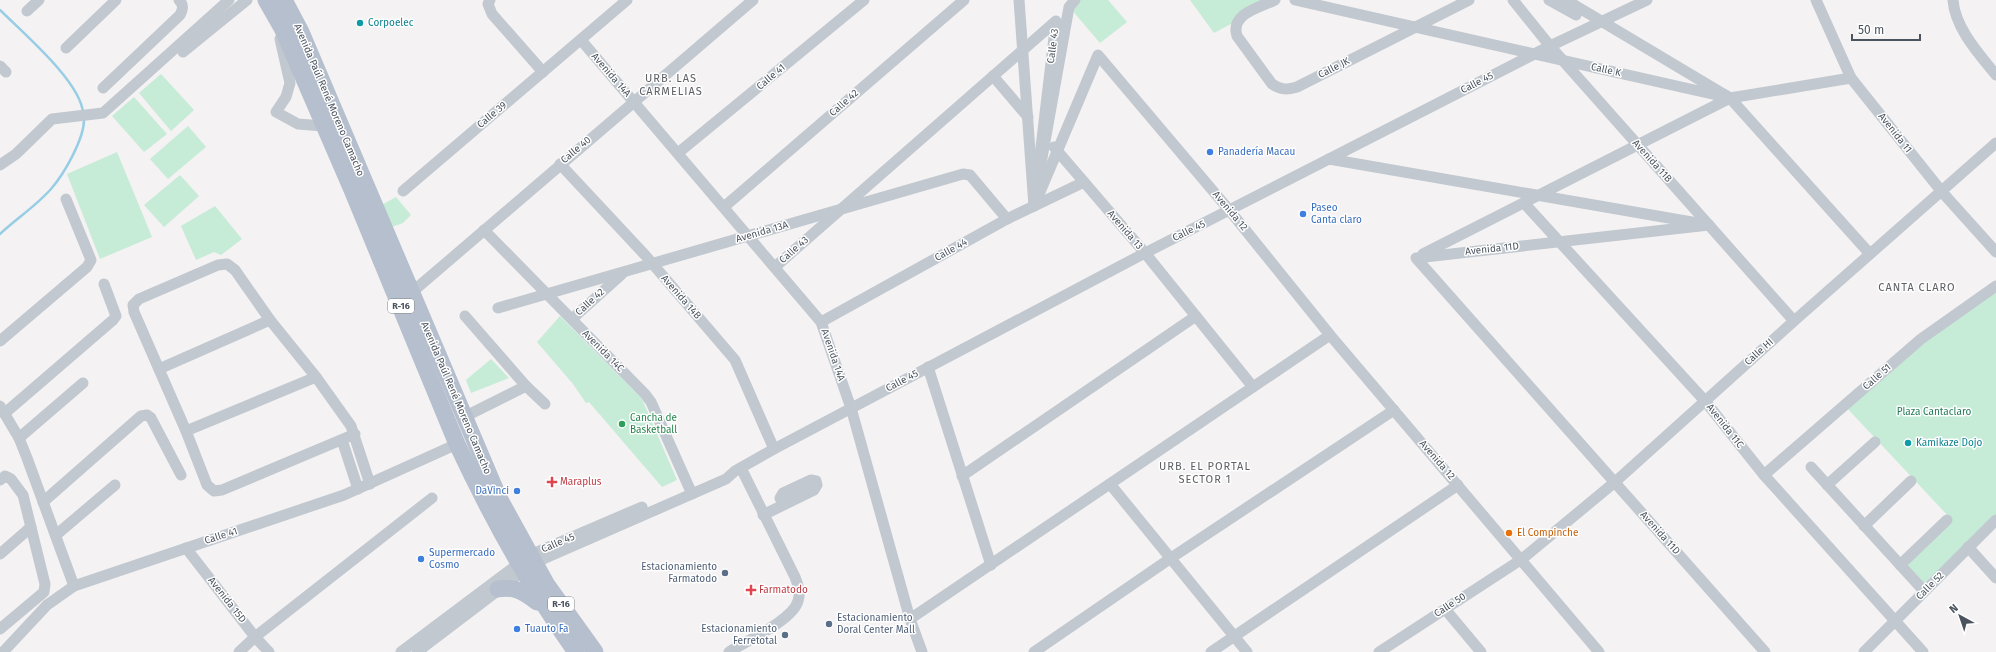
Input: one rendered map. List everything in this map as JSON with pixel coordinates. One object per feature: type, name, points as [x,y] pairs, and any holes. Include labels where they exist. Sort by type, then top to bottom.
[{"type":"main road","name":"Avenida Paúl René Moreno Camacho","points":[[266,0],[282,28],[323,126],[464,417],[545,608],[576,652]]},
{"type":"main road","name":"Avenida Paúl René Moreno Camacho","points":[[284,0],[301,32],[404,295],[457,444],[526,563],[547,585],[595,652]]},
{"type":"main road","points":[[498,589],[507,587],[523,591],[545,608]]},
{"type":"street","points":[[27,11],[39,0]]},
{"type":"street","points":[[66,48],[116,0]]},
{"type":"street","points":[[103,88],[180,15],[183,9],[180,0]]},
{"type":"street","points":[[0,165],[16,154],[52,119],[103,113],[229,0]]},
{"type":"street","points":[[184,52],[247,0]]},
{"type":"street","points":[[490,0],[488,4],[492,14],[543,72]]},
{"type":"street","name":"Calle 39","points":[[403,190],[627,0]]},
{"type":"street","name":"Calle 40","points":[[404,295],[484,230],[753,0]]},
{"type":"street","name":"Calle 41","points":[[678,153],[864,0]]},
{"type":"street","name":"Calle 42","points":[[724,207],[964,0]]},
{"type":"street","points":[[1019,0],[1034,206]]},
{"type":"street","name":"Calle 43","points":[[1034,206],[1069,7],[1075,0]]},
{"type":"street","name":"Calle JK","points":[[1275,0],[1242,15],[1236,21],[1234,28],[1237,36],[1272,84],[1279,89],[1287,90],[1297,87],[1469,0]]},
{"type":"street","name":"Calle K","points":[[1295,0],[1730,98]]},
{"type":"street","name":"Avenida 11B","points":[[1512,0],[1550,46],[1794,320]]},
{"type":"street","points":[[1549,0],[1730,98]]},
{"type":"street","points":[[1566,0],[1730,98],[1870,254]]},
{"type":"street","name":"Avenida 11","points":[[1816,0],[1851,78],[1942,192],[1996,252]]},
{"type":"street","points":[[1953,0],[1954,7],[1964,32],[1978,53],[1996,75]]},
{"type":"street","name":"Calle 45","points":[[401,652],[526,563],[691,491],[724,472],[738,469],[1145,253],[1641,1]]},
{"type":"street","points":[[274,15],[290,83],[286,97],[276,112],[298,124],[323,126]]},
{"type":"street","name":"Calle 43","points":[[775,267],[1056,21],[1034,206]]},
{"type":"street","name":"Avenida 14A","points":[[581,40],[822,322],[851,408],[910,619],[922,652]]},
{"type":"street","name":"Avenida 12","points":[[1034,206],[1098,55],[1230,211],[1330,335],[1599,652]]},
{"type":"street","name":"Avenida 13","points":[[993,76],[1145,253],[1253,387]]},
{"type":"street","points":[[1416,258],[1524,202],[1639,146],[1730,98],[1851,78]]},
{"type":"street","name":"Calle HI","points":[[1522,560],[1615,482],[1794,320],[1942,192],[1996,143]]},
{"type":"street","points":[[1329,159],[1709,225]]},
{"type":"street","name":"Avenida 14B","points":[[560,164],[645,255],[735,360],[774,449]]},
{"type":"street","name":"Avenida 13A","points":[[498,308],[963,174],[970,175],[1007,219]]},
{"type":"street","name":"Calle 44","points":[[822,322],[1007,219],[1084,182]]},
{"type":"street","points":[[0,341],[87,267],[91,260],[66,199]]},
{"type":"street","name":"Avenida 11C","points":[[1524,202],[1705,401],[1764,475],[1923,652]]},
{"type":"street","name":"Avenida 11D","points":[[1416,258],[1709,225]]},
{"type":"street","name":"Avenida 14C","points":[[484,230],[645,394],[651,402],[691,491]]},
{"type":"street","name":"Calle 42","points":[[572,319],[645,255]]},
{"type":"street","name":"Avenida 11D","points":[[1416,258],[1765,652]]},
{"type":"street","points":[[354,434],[222,490],[214,491],[207,484],[186,431],[134,312],[133,305],[139,299],[218,265],[227,264],[235,270],[270,320],[316,377],[354,434],[370,484]]},
{"type":"street","points":[[74,586],[19,438],[2,409],[113,320],[116,316],[104,284]]},
{"type":"street","name":"Calle 51","points":[[1764,475],[1921,339],[1996,286]]},
{"type":"street","points":[[464,316],[526,386],[545,404]]},
{"type":"street","points":[[962,476],[1196,316]]},
{"type":"street","points":[[159,369],[270,320]]},
{"type":"street","points":[[910,619],[1330,335]]},
{"type":"street","points":[[928,367],[991,564]]},
{"type":"street","points":[[186,431],[316,377]]},
{"type":"street","points":[[19,438],[83,383]]},
{"type":"street","points":[[464,417],[526,386]]},
{"type":"street","points":[[1034,652],[1171,558],[1394,410]]},
{"type":"street","points":[[43,502],[141,416],[147,415],[151,418],[181,475]]},
{"type":"street","points":[[342,440],[358,489]]},
{"type":"street","points":[[1827,486],[1875,442]]},
{"type":"street","name":"Calle 41","points":[[3,652],[47,605],[74,586],[266,522],[358,489],[457,444]]},
{"type":"street","points":[[1811,467],[1924,591]]},
{"type":"street","points":[[730,652],[784,618],[798,602],[798,586],[763,515],[738,469]]},
{"type":"street","points":[[0,480],[5,476],[11,479],[23,495],[45,584],[44,592],[0,629]]},
{"type":"street","points":[[1864,526],[1911,481]]},
{"type":"street","points":[[1110,484],[1248,652]]},
{"type":"street","points":[[56,535],[115,485]]},
{"type":"street","points":[[1211,652],[1458,485]]},
{"type":"street","points":[[23,495],[38,488]]},
{"type":"street","points":[[239,652],[255,637],[432,498]]},
{"type":"street","points":[[763,515],[783,504]]},
{"type":"street","points":[[1900,565],[1947,520]]},
{"type":"street","name":"Calle 52","points":[[1864,652],[1996,520]]},
{"type":"street","points":[[0,554],[31,527]]},
{"type":"street","points":[[1968,547],[1996,578]]},
{"type":"street","name":"Avenida 15D","points":[[186,548],[255,637],[269,652]]},
{"type":"street","name":"Calle 50","points":[[1378,652],[1522,560]]},
{"type":"street","name":"Calle 45","points":[[417,652],[498,589],[526,563]]},
{"type":"street","points":[[1445,608],[1481,652]]},
{"type":"green space","points":[[1079,0],[1108,0],[1127,22],[1100,43],[1071,9]]},
{"type":"green space","points":[[1190,0],[1270,0],[1272,2],[1214,33]]},
{"type":"green space","points":[[161,74],[194,110],[171,131],[139,93]]},
{"type":"green space","points":[[134,97],[167,134],[144,152],[112,116]]},
{"type":"green space","points":[[188,126],[206,147],[168,179],[150,159]]},
{"type":"green space","points":[[117,152],[152,237],[100,259],[67,174]]},
{"type":"green space","points":[[180,175],[199,196],[164,227],[144,205]]},
{"type":"green space","points":[[396,197],[411,215],[403,223],[389,228],[380,206]]},
{"type":"green space","points":[[215,206],[242,239],[221,255],[214,252],[196,260],[181,226]]},
{"type":"green space","name":"Plaza Cantaclaro","points":[[1996,288],[1996,518],[1923,588],[1903,565],[1951,519],[1846,407],[1922,340]]},
{"type":"green space","points":[[560,316],[642,399],[677,480],[662,487],[589,402],[586,403],[573,384],[537,342]]},
{"type":"green space","points":[[491,359],[509,378],[471,393],[466,380]]},
{"type":"waterway","points":[[0,10],[49,58],[62,73],[80,101],[83,113]]},
{"type":"waterway","points":[[0,234],[51,189],[73,155],[81,135],[84,118]]},
{"type":"place","name":"Corpoelec","points":[[360,23]]},
{"type":"place","name":"Panadería Macau","points":[[1210,152]]},
{"type":"place","name":"Paseo Canta claro","points":[[1303,214]]},
{"type":"place","name":"Cancha de Basketball","points":[[622,424]]},
{"type":"place","name":"Kamikaze Dojo","points":[[1908,443]]},
{"type":"place","name":"Maraplus","points":[[552,482]]},
{"type":"place","name":"DaVinci","points":[[517,491]]},
{"type":"place","name":"El Compinche","points":[[1509,533]]},
{"type":"place","name":"Supermercado Cosmo","points":[[421,559]]},
{"type":"place","name":"Estacionamiento Farmatodo","points":[[725,573]]},
{"type":"place","name":"Farmatodo","points":[[751,590]]},
{"type":"place","name":"Estacionamiento Doral Center Mall","points":[[829,624]]},
{"type":"place","name":"Tuauto Fa","points":[[517,629]]},
{"type":"place","name":"Estacionamiento Ferretotal","points":[[785,635]]},
{"type":"district","name":"URB. LAS CARMELIAS","points":[[671,84]]},
{"type":"district","name":"CANTA CLARO","points":[[1917,287]]},
{"type":"district","name":"URB. EL PORTAL SECTOR 1","points":[[1205,472]]}]
